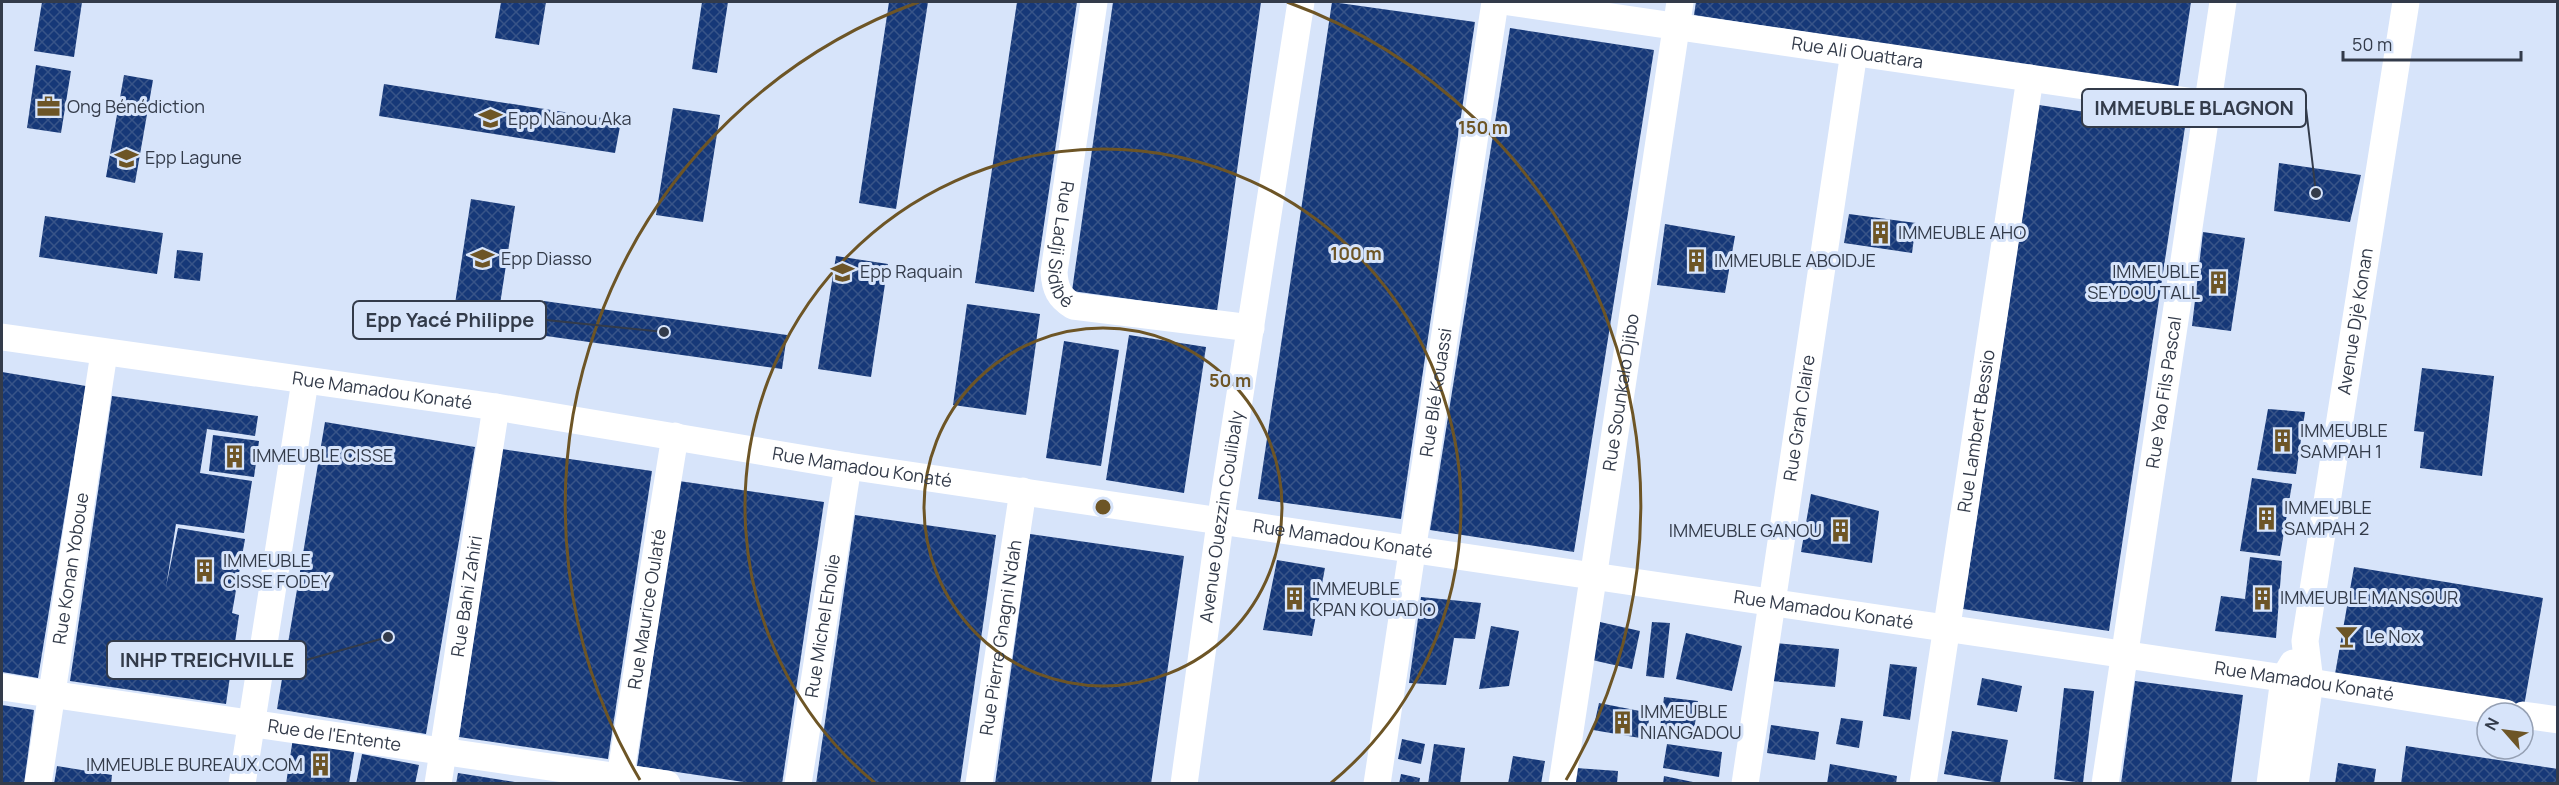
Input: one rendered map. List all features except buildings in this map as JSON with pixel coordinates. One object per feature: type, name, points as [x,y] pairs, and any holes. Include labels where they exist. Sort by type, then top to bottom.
[{"type":"street","name":"Rue Ladji Sidibé","points":[[1094,2],[1054,272],[1054,285],[1062,298],[1073,306],[1251,328]]},
{"type":"street","name":"Avenue Ouezzin Coulibaly","points":[[1184,783],[1221,523],[1301,2]]},
{"type":"street","name":"Rue Blé Kouassi","points":[[1377,783],[1495,2]]},
{"type":"street","name":"Rue Ali Ouattara","points":[[1509,2],[1678,14],[1854,52],[2208,104]]},
{"type":"street","name":"Rue Yao Fils Pascal","points":[[2105,783],[2223,2]]},
{"type":"street","name":"Avenue Djè Konan","points":[[2270,783],[2305,641],[2406,2]]},
{"type":"street","name":"Rue Sounkalo Djibo","points":[[1562,783],[1678,14]]},
{"type":"street","name":"Rue Grah Claire","points":[[1745,783],[1854,52]]},
{"type":"street","name":"Rue Lambert Bessio","points":[[1923,783],[2030,78]]},
{"type":"street","name":"Rue Mamadou Konaté","points":[[2,337],[496,407],[848,466],[1221,523],[2297,680],[2475,708]]},
{"type":"street","name":"Rue Konan Yoboue","points":[[38,783],[104,353]]},
{"type":"street","points":[[242,783],[305,381]]},
{"type":"street","name":"Rue Bahi Zahiri","points":[[438,783],[496,407]]},
{"type":"street","name":"Rue Maurice Oulaté","points":[[620,780],[675,436]]},
{"type":"street","name":"Rue Michel Eholie","points":[[798,783],[848,466]]},
{"type":"street","name":"Rue Pierre Gnagni N'dah","points":[[979,783],[1023,491]]},
{"type":"street","name":"Avenue Djè Konan","points":[[2295,783],[2297,680]]},
{"type":"street","name":"Rue de l'Entente","points":[[2,687],[443,751],[620,780],[667,783]]},
{"type":"street","points":[[2535,717],[2558,720]]},
{"type":"place","name":"Ong Bénédiction","points":[[49,107]]},
{"type":"place","name":"Epp Nanou Aka","points":[[490,119]]},
{"type":"place","name":"Epp Lagune","points":[[127,158]]},
{"type":"place","name":"IMMEUBLE BLAGNON","points":[[2316,193]]},
{"type":"place","name":"IMMEUBLE AHO","points":[[1880,233]]},
{"type":"place","name":"Epp Diasso","points":[[483,259]]},
{"type":"place","name":"IMMEUBLE ABOIDJE","points":[[1696,261]]},
{"type":"place","name":"Epp Raquain","points":[[842,272]]},
{"type":"place","name":"IMMEUBLE SEYDOU TALL","points":[[2218,282]]},
{"type":"place","name":"Epp Yacé Philippe","points":[[664,332]]},
{"type":"place","name":"IMMEUBLE SAMPAH 1","points":[[2282,441]]},
{"type":"place","name":"IMMEUBLE CISSE","points":[[234,456]]},
{"type":"place","name":"IMMEUBLE SAMPAH 2","points":[[2266,518]]},
{"type":"place","name":"IMMEUBLE GANOU","points":[[1840,531]]},
{"type":"place","name":"IMMEUBLE CISSE FODEY","points":[[205,571]]},
{"type":"place","name":"IMMEUBLE MANSOUR","points":[[2262,598]]},
{"type":"place","name":"IMMEUBLE KPAN KOUADIO","points":[[1294,599]]},
{"type":"place","name":"INHP TREICHVILLE","points":[[388,637]]},
{"type":"place","name":"Le Nox","points":[[2347,637]]},
{"type":"place","name":"IMMEUBLE NIANGADOU","points":[[1622,722]]},
{"type":"place","name":"IMMEUBLE BUREAUX.COM","points":[[321,765]]}]
